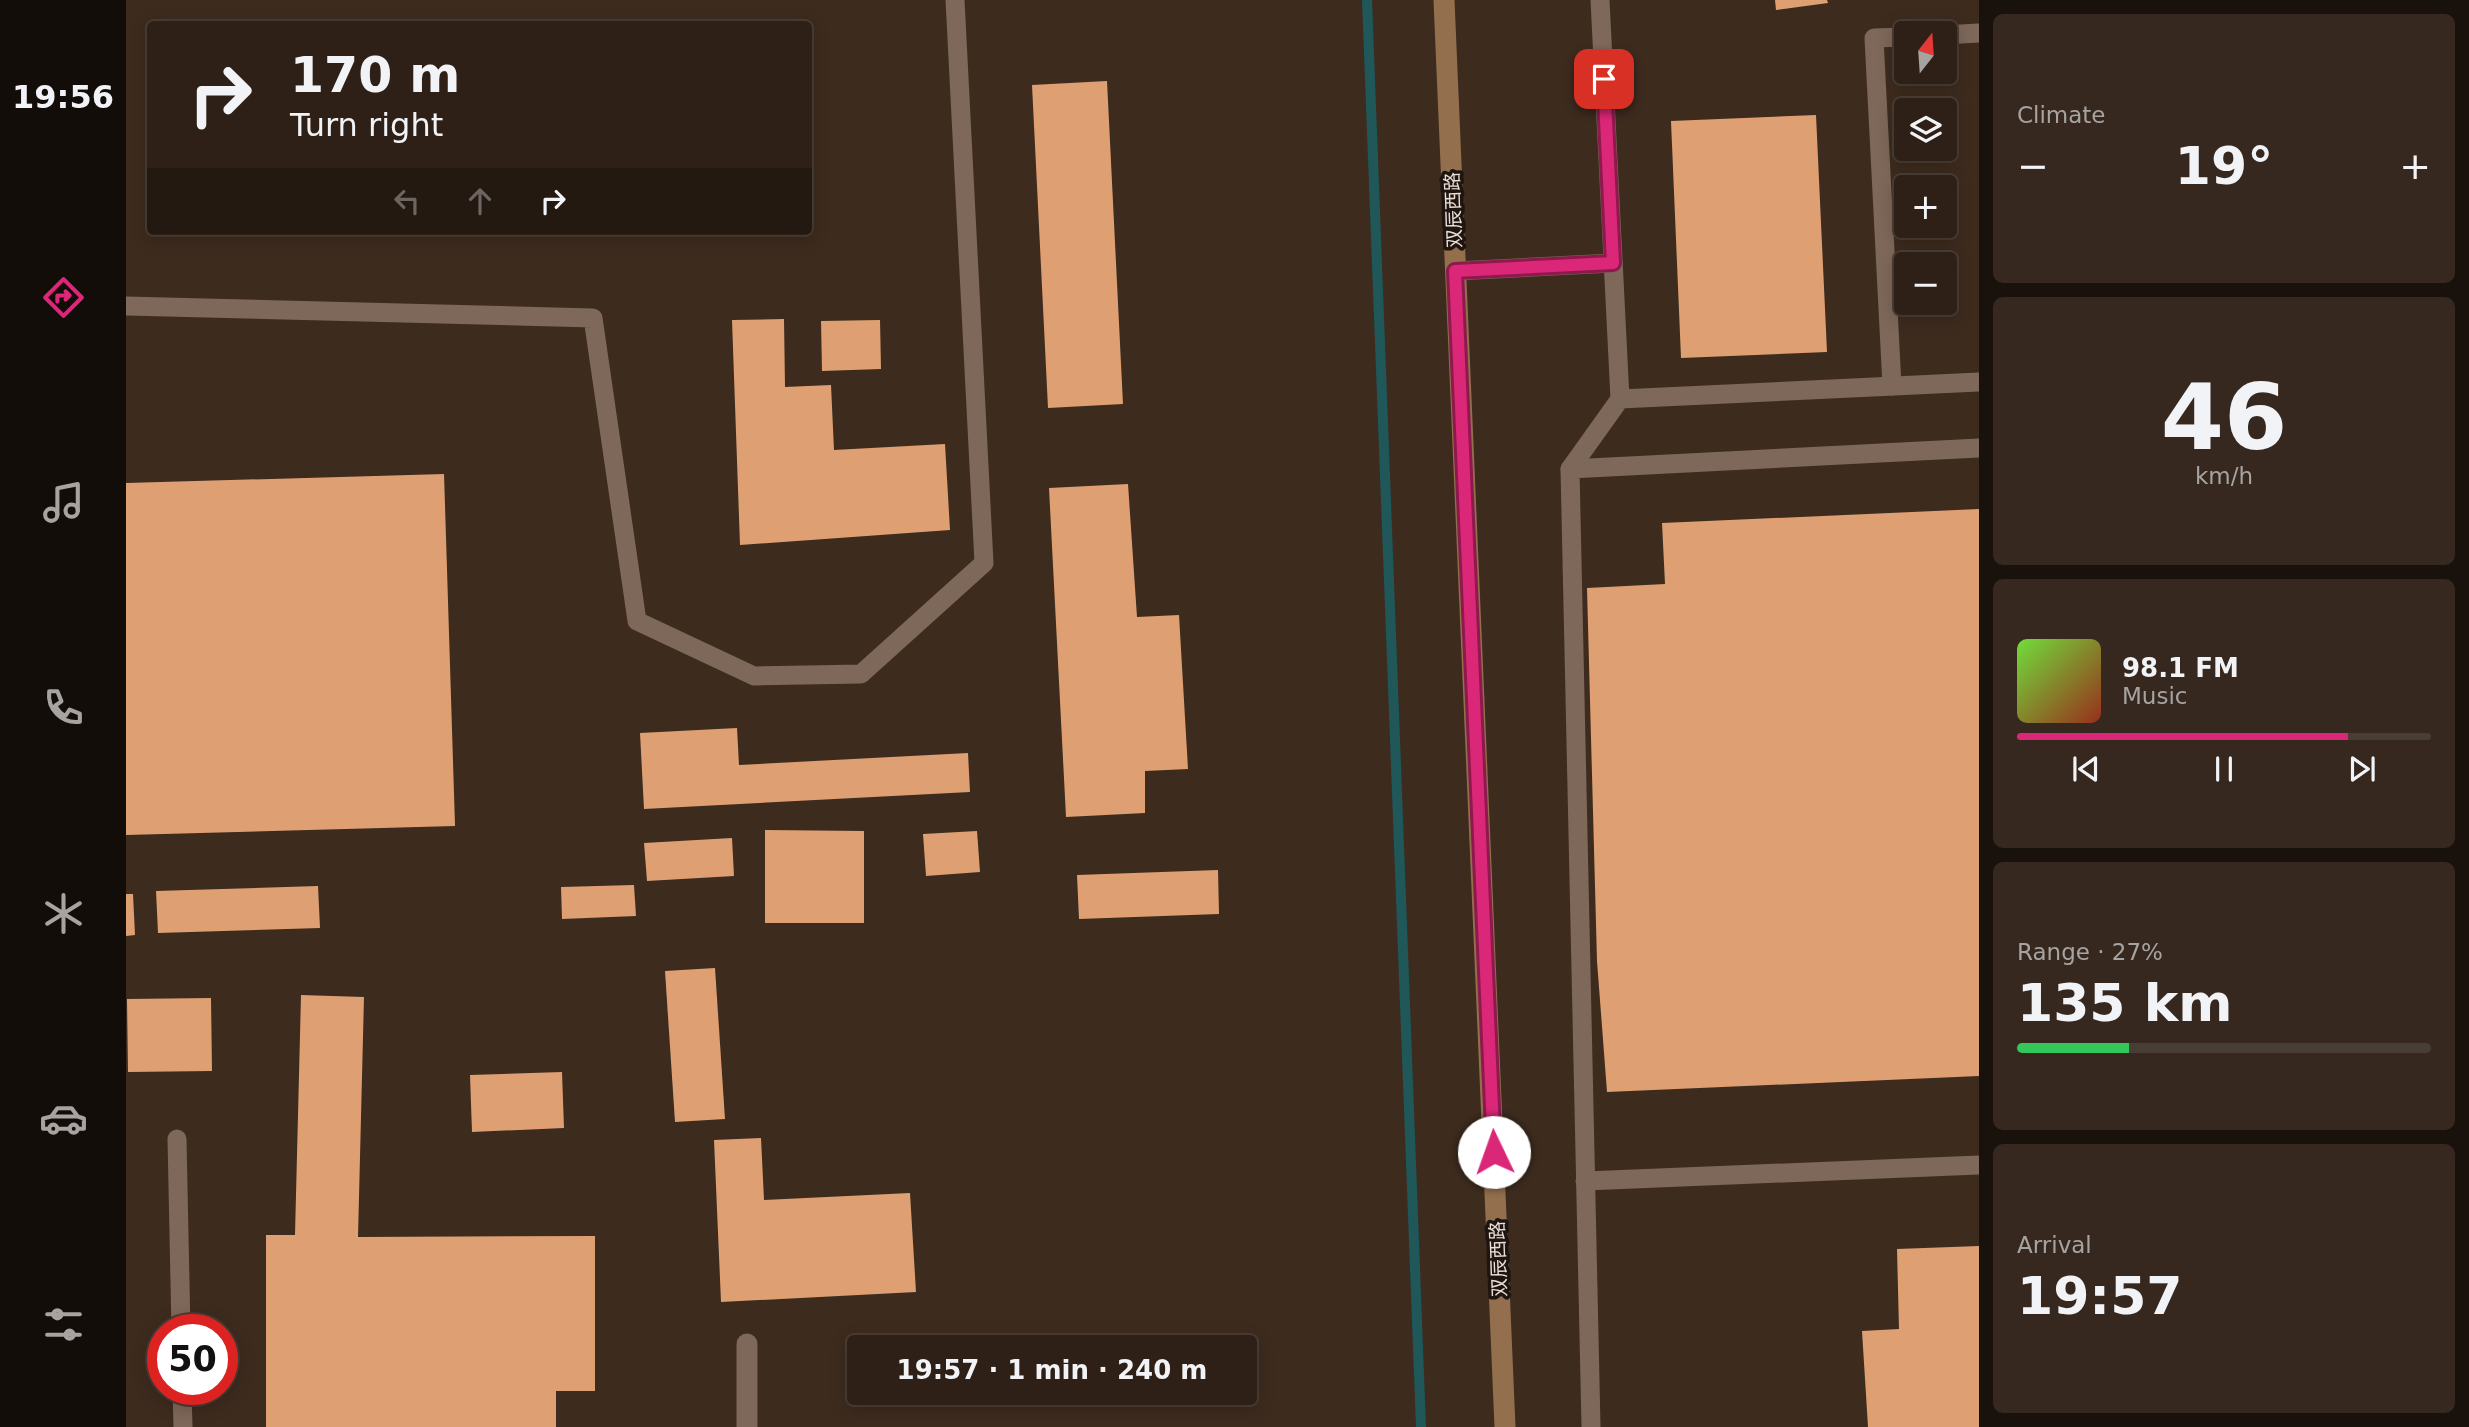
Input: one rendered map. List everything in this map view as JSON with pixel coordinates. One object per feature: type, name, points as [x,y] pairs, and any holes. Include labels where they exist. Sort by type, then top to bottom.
[{"type":"main road","name":"双辰西路","points":[[1444,0],[1506,1427]]},
{"type":"street","points":[[747,1344],[747,1427]]},
{"type":"lane","points":[[126,306],[593,318],[637,621],[754,676],[861,674],[984,563],[955,0]]},
{"type":"lane","points":[[1591,1427],[1570,470],[1620,399],[1600,0]]},
{"type":"lane","points":[[1957,34],[1979,33]]},
{"type":"lane","points":[[1892,386],[1874,38],[1894,37]]},
{"type":"lane","points":[[1455,271],[1613,263]]},
{"type":"lane","points":[[1620,399],[1979,382]]},
{"type":"lane","points":[[1570,470],[1979,448]]},
{"type":"lane","points":[[177,1139],[181,1314]]},
{"type":"lane","points":[[1585,1181],[1979,1165]]},
{"type":"lane","points":[[182,1405],[183,1427]]},
{"type":"building","points":[[1775,0],[1827,0],[1828,3],[1776,10]]},
{"type":"building","points":[[1107,81],[1123,404],[1048,408],[1032,85]]},
{"type":"building","points":[[1816,115],[1827,352],[1681,358],[1671,121]]},
{"type":"building","points":[[784,319],[785,387],[831,385],[834,450],[945,444],[950,530],[740,545],[732,320]]},
{"type":"building","points":[[880,320],[881,369],[822,371],[821,321]]},
{"type":"building","points":[[444,474],[455,826],[126,835],[126,483]]},
{"type":"building","points":[[1128,484],[1137,617],[1179,615],[1188,769],[1145,771],[1145,813],[1066,817],[1049,488]]},
{"type":"building","points":[[1979,509],[1979,1076],[1607,1092],[1597,961],[1587,588],[1665,584],[1662,523]]},
{"type":"building","points":[[737,728],[739,765],[968,753],[970,792],[644,809],[640,733]]},
{"type":"building","points":[[765,830],[864,831],[864,923],[765,923]]},
{"type":"building","points":[[977,831],[980,872],[926,876],[923,834]]},
{"type":"building","points":[[732,838],[734,876],[647,881],[644,843]]},
{"type":"building","points":[[1218,870],[1219,914],[1079,919],[1077,875]]},
{"type":"building","points":[[634,885],[636,916],[562,919],[561,887]]},
{"type":"building","points":[[318,886],[320,928],[158,933],[156,891]]},
{"type":"building","points":[[126,894],[133,894],[135,935],[126,936]]},
{"type":"building","points":[[715,968],[725,1119],[675,1122],[665,971]]},
{"type":"building","points":[[301,995],[364,997],[358,1237],[595,1236],[595,1391],[556,1391],[556,1427],[266,1427],[266,1235],[295,1235]]},
{"type":"building","points":[[211,998],[212,1071],[128,1072],[127,999]]},
{"type":"building","points":[[562,1072],[564,1128],[472,1132],[470,1075]]},
{"type":"building","points":[[761,1138],[764,1200],[910,1193],[916,1292],[721,1302],[714,1140]]},
{"type":"building","points":[[1979,1246],[1979,1427],[1868,1427],[1862,1331],[1899,1329],[1897,1249]]},
{"type":"waterway","points":[[1367,0],[1421,1427]]},
{"type":"route","points":[[1494,1152],[1455,271],[1613,263],[1604,79]]}]
